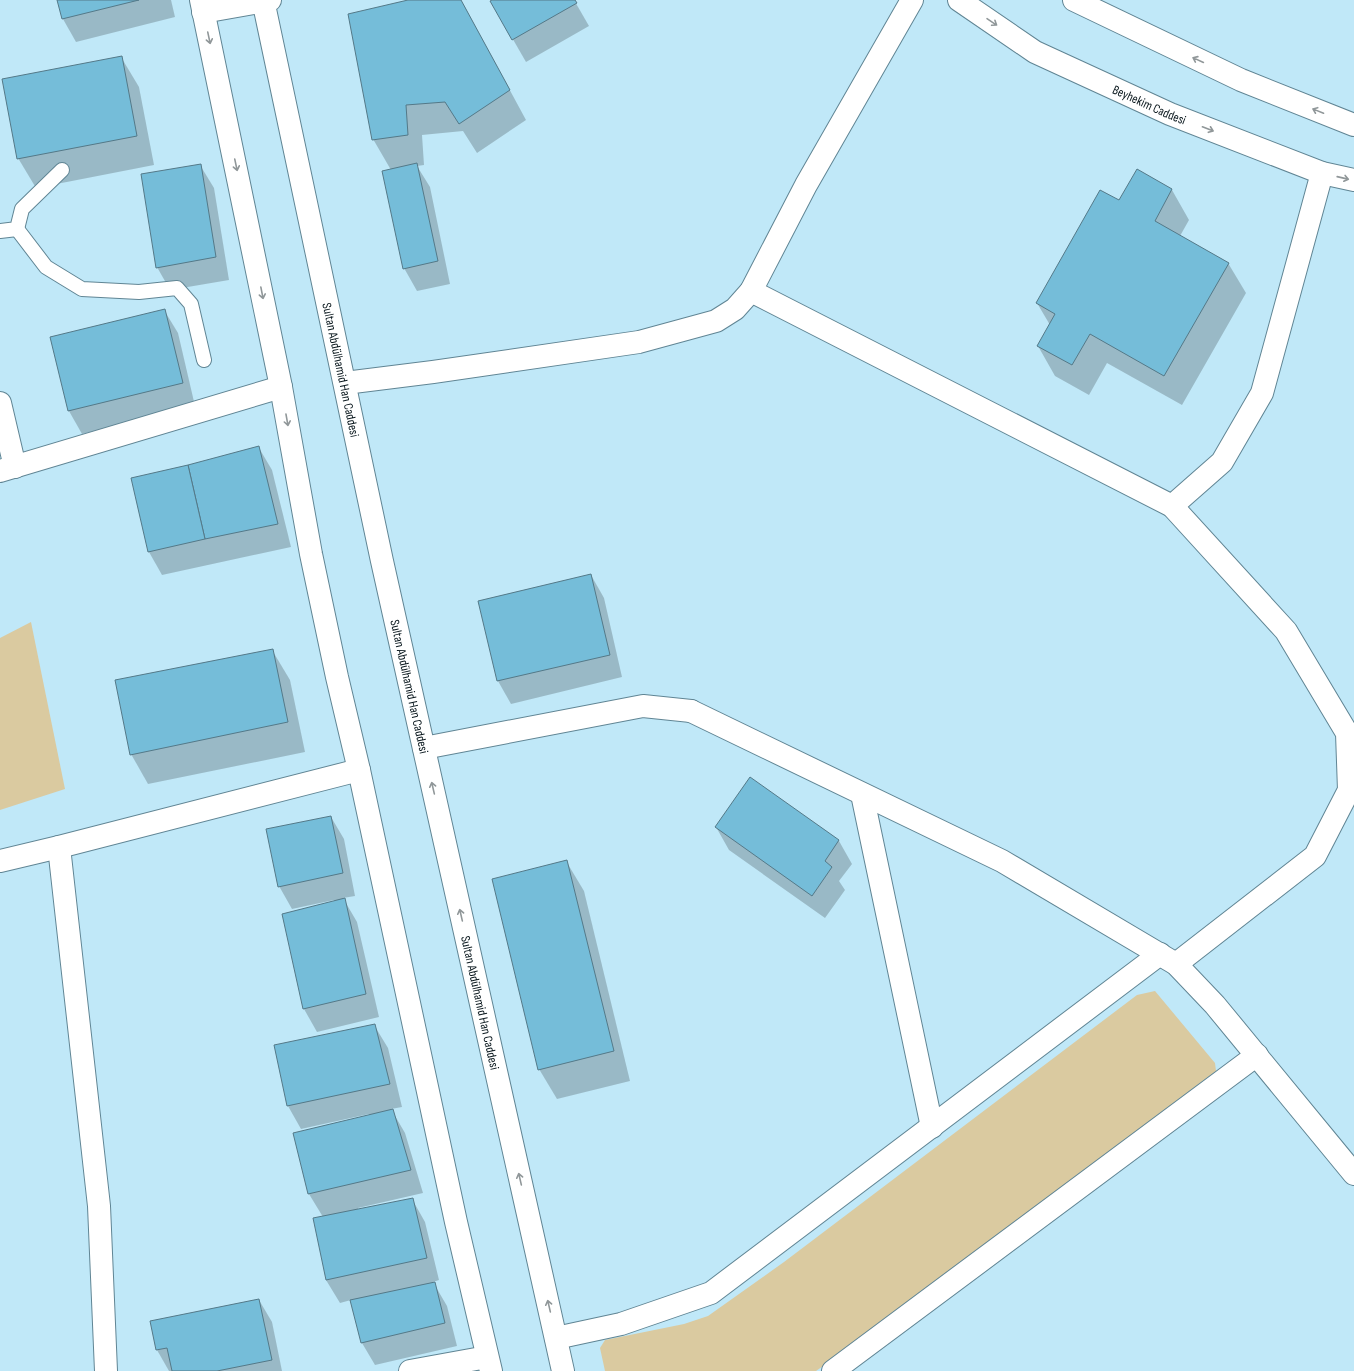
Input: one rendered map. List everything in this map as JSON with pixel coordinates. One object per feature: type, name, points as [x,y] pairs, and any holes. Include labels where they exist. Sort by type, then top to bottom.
[{"type":"street","points":[[345,383],[433,372],[639,342],[716,321],[734,309],[751,291],[806,185],[912,0]]},
{"type":"street","name":"Beyhekim Caddesi","points":[[959,0],[1035,52],[1170,114],[1322,173],[1354,180]]},
{"type":"street","points":[[1074,0],[1241,80],[1354,125]]},
{"type":"street","points":[[265,1],[202,6],[281,387],[311,554],[456,1222],[489,1364],[410,1371]]},
{"type":"street","name":"Sultan Abdülhamid Han Caddesi","points":[[265,1],[382,561],[563,1371]]},
{"type":"street","points":[[1172,506],[1222,462],[1262,393],[1322,173]]},
{"type":"street","points":[[556,1338],[621,1324],[712,1293],[932,1127],[1315,856],[1349,790],[1347,733],[1286,631],[1172,506],[751,291]]},
{"type":"street","points":[[0,403],[7,469],[281,387]]},
{"type":"street","points":[[424,748],[643,706],[691,712],[1002,861],[1168,959],[1215,1005],[1354,1174]]},
{"type":"street","points":[[0,861],[359,770]]},
{"type":"street","points":[[862,794],[932,1127]]},
{"type":"street","points":[[59,847],[99,1206],[106,1371]]},
{"type":"street","points":[[833,1371],[1257,1055]]},
{"type":"lane","points":[[17,229],[22,209],[62,170]]},
{"type":"lane","points":[[0,231],[17,229]]},
{"type":"lane","points":[[17,229],[46,267],[82,289],[138,292],[177,288],[191,304],[204,360]]},
{"type":"shaded area","points":[[31,622],[65,789],[0,810],[0,638]]},
{"type":"shaded area","points":[[1155,991],[1215,1063],[1216,1071],[853,1345],[816,1371],[605,1371],[600,1348],[605,1340],[684,1324],[708,1316],[784,1262],[1137,995]]},
{"type":"building","points":[[57,0],[139,0],[62,19]]},
{"type":"building","points":[[408,0],[461,0],[510,90],[459,124],[445,102],[406,105],[408,135],[372,140],[348,14]]},
{"type":"building","points":[[575,0],[577,3],[512,40],[490,1]]},
{"type":"building","points":[[122,56],[137,136],[17,159],[2,79]]},
{"type":"building","points":[[417,163],[438,261],[403,269],[382,171]]},
{"type":"building","points":[[201,164],[216,257],[156,268],[141,174]]},
{"type":"building","points":[[1137,169],[1172,189],[1155,221],[1229,263],[1164,376],[1090,334],[1072,365],[1037,346],[1055,314],[1036,303],[1100,190],[1119,200]]},
{"type":"building","points":[[165,309],[183,383],[68,411],[50,337]]},
{"type":"building","points":[[259,446],[278,524],[205,539],[188,465]]},
{"type":"building","points":[[188,465],[205,539],[148,552],[131,478]]},
{"type":"building","points":[[591,574],[610,655],[497,681],[478,601]]},
{"type":"building","points":[[273,649],[288,722],[130,755],[115,680]]},
{"type":"building","points":[[750,777],[839,840],[825,861],[832,867],[812,896],[715,827]]},
{"type":"building","points":[[331,816],[343,873],[278,887],[266,829]]},
{"type":"building","points":[[567,860],[614,1051],[538,1070],[492,879]]},
{"type":"building","points":[[345,898],[366,994],[303,1009],[282,914]]},
{"type":"building","points":[[375,1024],[390,1084],[287,1106],[274,1045]]},
{"type":"building","points":[[393,1109],[411,1170],[308,1194],[293,1133]]},
{"type":"building","points":[[413,1198],[427,1258],[326,1280],[313,1218]]},
{"type":"building","points":[[435,1282],[445,1323],[361,1343],[350,1300]]},
{"type":"building","points":[[259,1299],[272,1360],[217,1371],[172,1371],[167,1348],[156,1350],[150,1321]]}]
